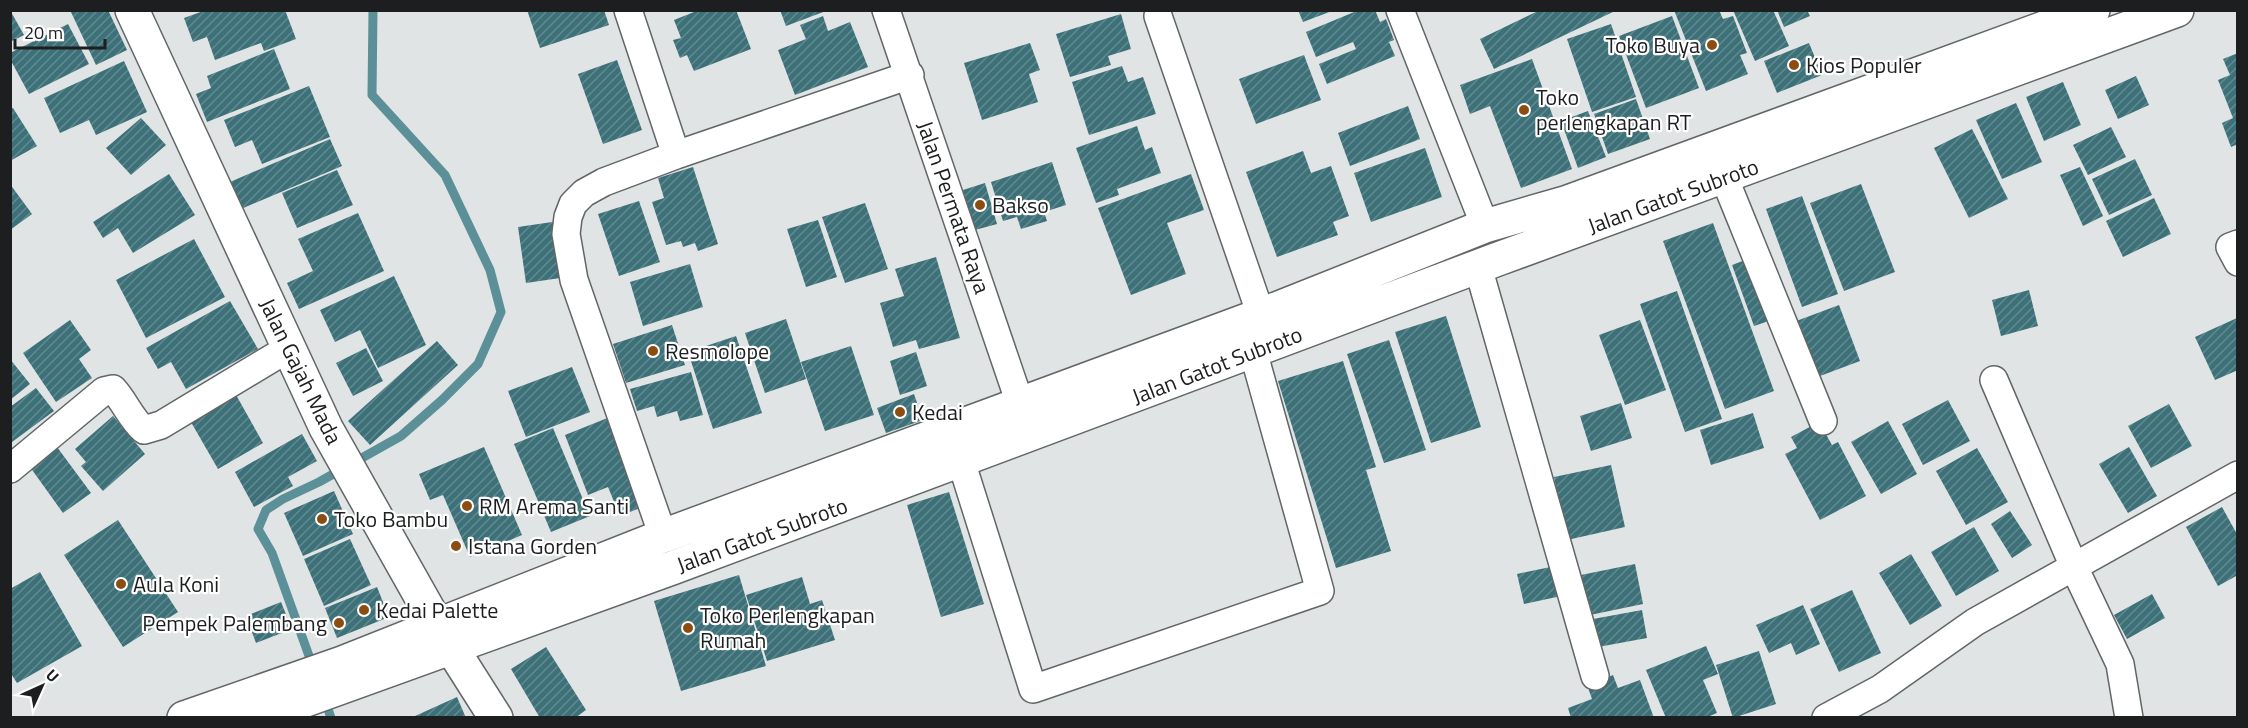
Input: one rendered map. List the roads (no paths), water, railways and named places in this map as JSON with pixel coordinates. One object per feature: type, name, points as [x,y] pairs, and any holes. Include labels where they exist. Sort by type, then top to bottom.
[{"type":"street","name":"Jalan Gajah Mada","points":[[132,10],[326,428],[445,636],[496,717]]},
{"type":"street","points":[[628,10],[676,155]]},
{"type":"street","name":"Jalan Permata Raya","points":[[886,10],[910,75],[1030,435]]},
{"type":"street","points":[[1400,10],[1485,225],[1488,263],[1595,675]]},
{"type":"street","name":"Jalan Gatot Subroto","points":[[445,636],[663,536],[1261,315],[1485,225],[1568,202],[2093,10]]},
{"type":"street","name":"Jalan Gatot Subroto","points":[[184,717],[274,702],[445,636],[961,461],[1488,263],[2177,10]]},
{"type":"street","points":[[1158,16],[1261,315]]},
{"type":"street","points":[[663,536],[574,280],[566,234],[568,217],[573,204],[585,193],[604,182],[910,75]]},
{"type":"street","points":[[1724,177],[1823,422]]},
{"type":"street","points":[[2238,244],[2230,247],[2238,262]]},
{"type":"street","points":[[10,469],[104,391],[113,389],[124,401],[136,423],[144,430],[161,425],[289,348]]},
{"type":"street","points":[[961,461],[1033,689],[1320,591],[1253,351]]},
{"type":"street","points":[[1994,380],[2074,567],[2120,664],[2129,717]]},
{"type":"street","points":[[1826,717],[1880,689],[1975,622],[2238,476]]},
{"type":"waterway","points":[[313,667],[272,553],[258,529],[266,510],[401,436],[478,364],[501,312],[490,270],[445,175],[372,95],[373,10]]},
{"type":"waterway","points":[[325,700],[331,718]]},
{"type":"place","name":"Toko Buya","points":[[1712,45]]},
{"type":"place","name":"Kios Populer","points":[[1794,65]]},
{"type":"place","name":"Toko perlengkapan RT","points":[[1524,110]]},
{"type":"place","name":"Bakso","points":[[980,205]]},
{"type":"place","name":"Resmolope","points":[[653,351]]},
{"type":"place","name":"Kedai","points":[[900,412]]},
{"type":"place","name":"RM Arema Santi","points":[[467,506]]},
{"type":"place","name":"Toko Bambu","points":[[322,519]]},
{"type":"place","name":"Istana Gorden","points":[[456,546]]},
{"type":"place","name":"Aula Koni","points":[[121,584]]},
{"type":"place","name":"Kedai Palette","points":[[364,610]]},
{"type":"place","name":"Pempek Palembang","points":[[339,623]]},
{"type":"place","name":"Toko Perlengkapan Rumah","points":[[688,628]]}]
